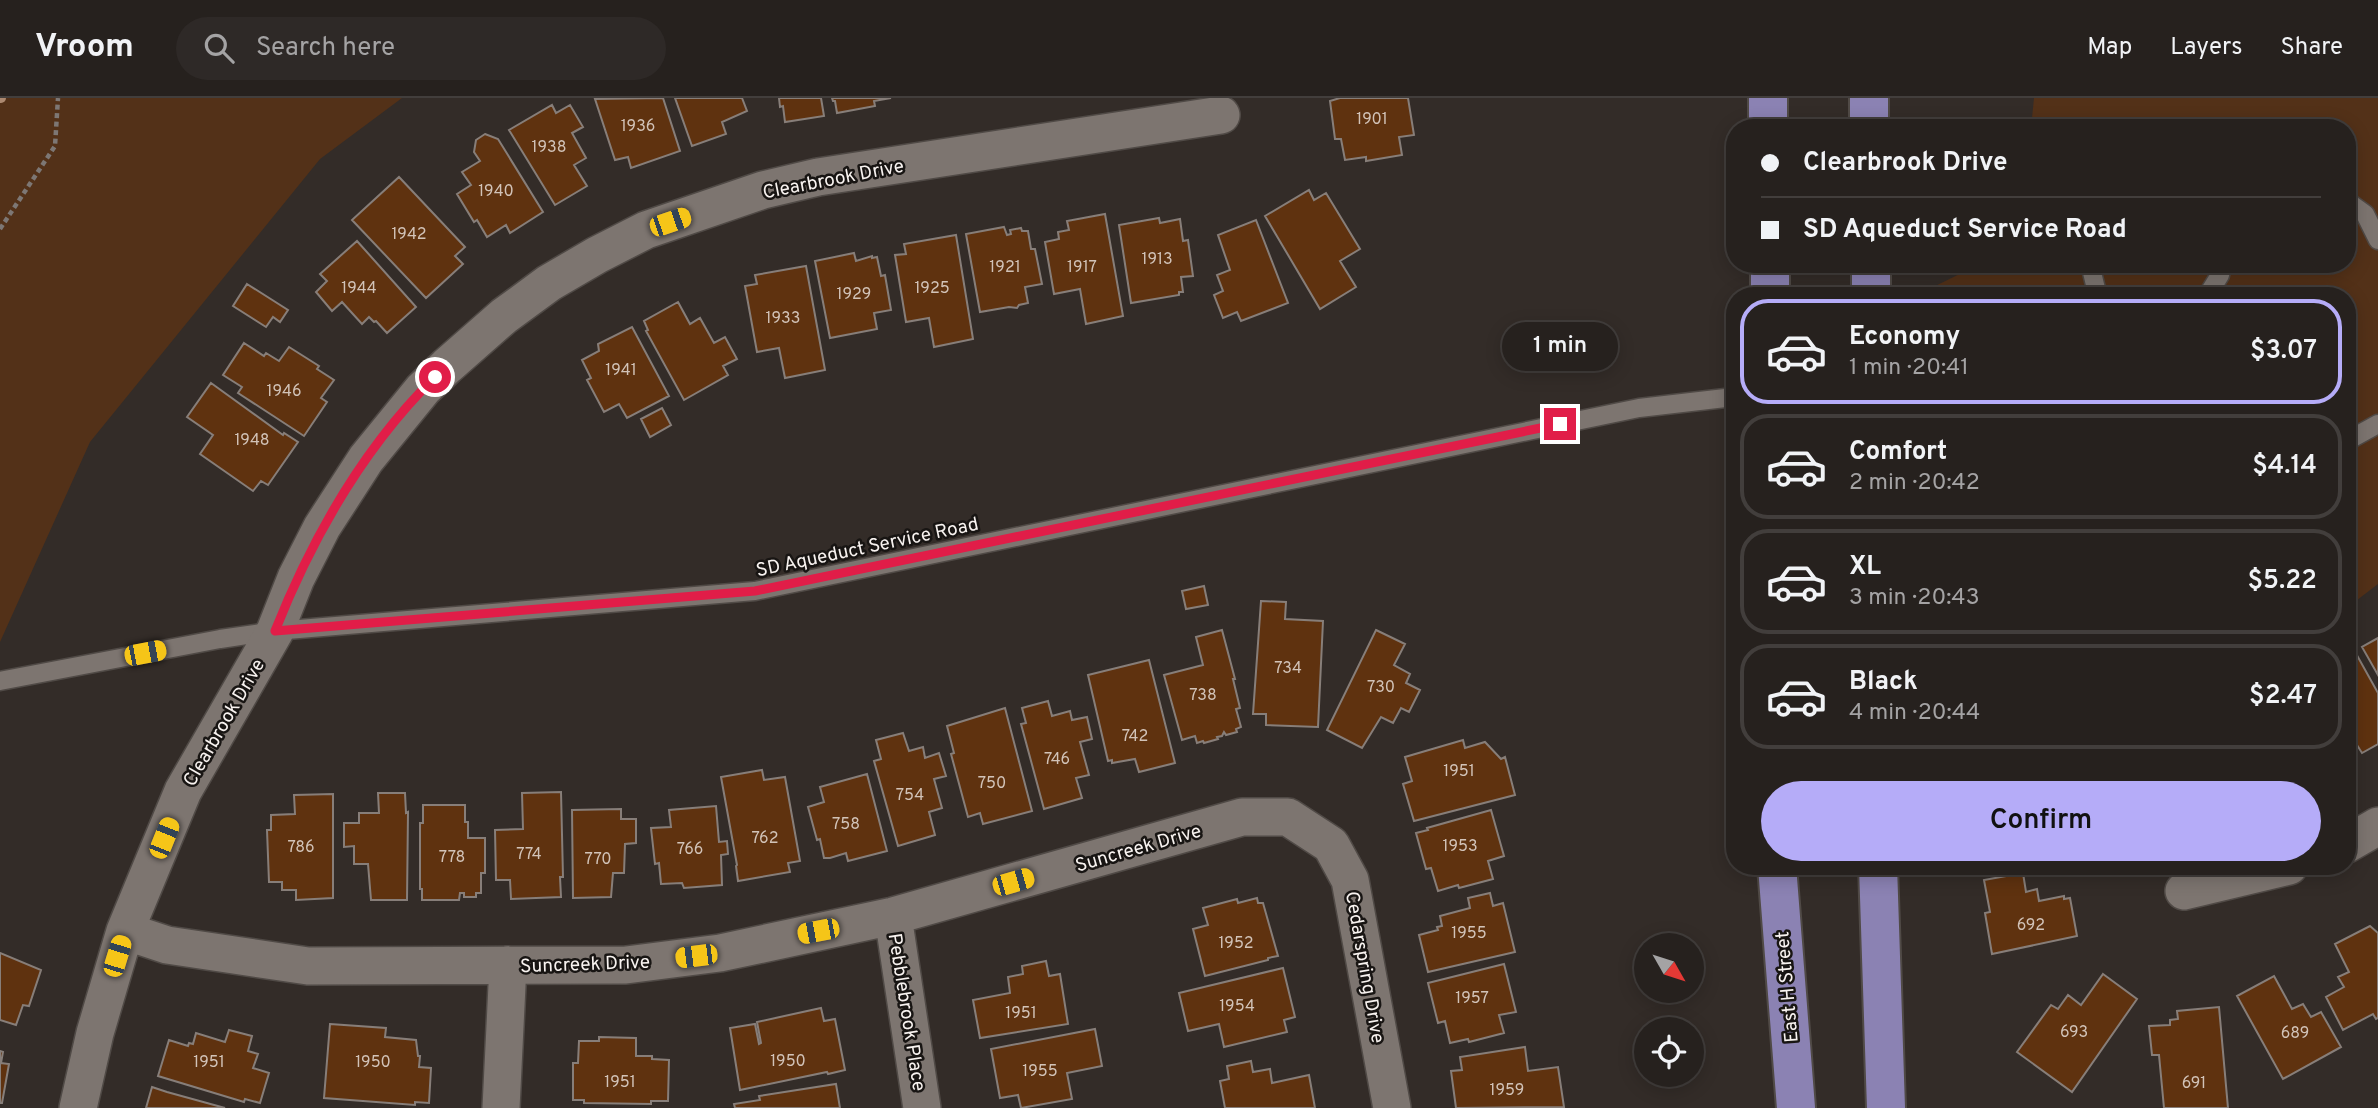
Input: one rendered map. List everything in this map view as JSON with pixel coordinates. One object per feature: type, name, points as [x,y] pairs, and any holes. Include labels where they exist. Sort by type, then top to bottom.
[{"type":"main road","points":[[1768,98],[1768,119]]},
{"type":"main road","points":[[1869,98],[1869,119]]},
{"type":"main road","name":"East H Street","points":[[1778,875],[1796,1108]]},
{"type":"main road","points":[[1878,875],[1886,1108]]},
{"type":"street","name":"Clearbrook Drive","points":[[78,1108],[95,1033],[125,931],[183,791],[275,631],[296,579],[336,504],[366,459],[423,389],[504,316],[549,284],[646,230],[763,190],[807,180],[1221,115]]},
{"type":"street","name":"Suncreek Drive","points":[[125,931],[167,946],[308,967],[625,965],[720,953],[892,916],[1242,817]]},
{"type":"street","name":"Cedarspring Drive","points":[[1242,817],[1288,817],[1331,845],[1350,880],[1392,1108]]},
{"type":"street","points":[[2356,839],[2378,826]]},
{"type":"street","points":[[2184,891],[2251,875]]},
{"type":"street","name":"Pebblebrook Place","points":[[892,916],[922,1108]]},
{"type":"street","points":[[501,1108],[508,965]]},
{"type":"lane","points":[[2356,208],[2365,214],[2378,240]]},
{"type":"lane","name":"SD Aqueduct Service Road","points":[[0,681],[275,631],[755,591],[1639,408],[1726,398]]},
{"type":"lane","points":[[2356,436],[2378,424]]},
{"type":"path","points":[[0,229],[55,146],[58,98]]},
{"type":"shaded area","points":[[0,98],[402,98],[320,159],[90,442],[0,642]]},
{"type":"shaded area","points":[[2034,98],[2378,98],[2378,584],[2356,601],[2356,287],[1933,287],[1962,273],[2356,273],[2356,119],[2032,119]]},
{"type":"building","points":[[663,98],[680,151],[631,168],[628,157],[615,160],[595,99]]},
{"type":"building","points":[[675,98],[742,98],[747,111],[722,122],[726,134],[692,146]]},
{"type":"building","points":[[779,98],[821,98],[824,116],[785,122]]},
{"type":"building","points":[[832,98],[891,98],[874,101],[875,106],[837,113]]},
{"type":"building","points":[[1340,98],[1408,98],[1414,135],[1399,137],[1402,155],[1366,161],[1366,157],[1345,160],[1341,139],[1335,139],[1330,101]]},
{"type":"building","points":[[552,105],[556,113],[570,105],[583,127],[572,133],[586,158],[574,165],[587,186],[555,205],[509,130]]},
{"type":"building","points":[[485,134],[498,139],[543,212],[510,233],[506,225],[487,237],[457,194],[471,185],[462,172],[480,161],[474,152],[476,140]]},
{"type":"building","points":[[399,177],[465,247],[455,256],[463,264],[426,298],[352,220]]},
{"type":"building","points":[[1309,190],[1314,200],[1326,193],[1360,249],[1340,261],[1356,287],[1320,309],[1265,216]]},
{"type":"building","points":[[1105,214],[1123,316],[1086,324],[1080,289],[1054,294],[1045,242],[1059,239],[1058,232],[1069,230],[1067,221]]},
{"type":"building","points":[[1159,218],[1160,223],[1180,219],[1183,241],[1188,240],[1193,276],[1181,277],[1183,292],[1179,292],[1179,295],[1131,303],[1119,225]]},
{"type":"building","points":[[1256,220],[1288,303],[1241,321],[1237,312],[1223,318],[1214,295],[1223,291],[1217,275],[1230,270],[1218,235]]},
{"type":"building","points":[[1004,227],[1007,235],[1011,234],[1010,230],[1021,228],[1022,231],[1028,231],[1031,249],[1035,249],[1042,284],[1025,287],[1028,303],[1017,308],[980,312],[966,234]]},
{"type":"building","points":[[956,235],[973,339],[934,347],[929,318],[906,322],[895,255],[906,254],[904,244]]},
{"type":"building","points":[[357,241],[416,307],[387,333],[369,317],[362,324],[342,302],[332,311],[316,292],[327,281],[320,274]]},
{"type":"building","points":[[854,253],[856,261],[877,257],[881,276],[885,275],[891,310],[874,313],[877,329],[830,338],[815,261]]},
{"type":"building","points":[[806,266],[825,370],[785,378],[779,348],[757,352],[745,286],[757,284],[755,275]]},
{"type":"building","points":[[247,284],[288,310],[280,322],[273,317],[266,327],[233,306]]},
{"type":"building","points":[[678,302],[690,324],[700,318],[714,343],[725,337],[737,359],[723,366],[728,375],[684,400],[646,331],[648,330],[644,321]]},
{"type":"building","points":[[632,327],[669,396],[627,418],[619,404],[604,412],[587,380],[591,378],[582,360],[599,351],[598,344]]},
{"type":"building","points":[[244,343],[264,356],[266,353],[279,361],[289,347],[319,366],[317,369],[334,380],[321,398],[327,402],[304,436],[238,393],[242,387],[223,375]]},
{"type":"building","points":[[211,383],[283,435],[284,433],[298,442],[268,485],[261,481],[253,491],[200,454],[213,435],[187,417]]},
{"type":"building","points":[[662,408],[671,425],[650,437],[641,419]]},
{"type":"building","points":[[1204,586],[1208,605],[1186,609],[1182,591]]},
{"type":"building","points":[[1261,601],[1286,602],[1285,619],[1323,621],[1318,727],[1266,725],[1266,714],[1253,714]]},
{"type":"building","points":[[1222,630],[1235,679],[1240,708],[1236,709],[1241,727],[1236,729],[1237,732],[1226,735],[1224,732],[1218,739],[1204,743],[1197,743],[1195,736],[1182,740],[1164,675],[1203,665],[1196,637]]},
{"type":"building","points":[[1376,630],[1405,644],[1394,665],[1410,674],[1406,683],[1420,690],[1409,712],[1401,708],[1393,723],[1381,717],[1362,748],[1327,730]]},
{"type":"building","points":[[2378,638],[2378,675],[2362,647]]},
{"type":"building","points":[[2356,654],[2378,693],[2378,744],[2362,753],[2357,745]]},
{"type":"building","points":[[1149,660],[1175,763],[1139,772],[1135,759],[1112,763],[1112,760],[1108,761],[1088,675]]},
{"type":"building","points":[[1048,701],[1052,716],[1070,711],[1072,720],[1087,717],[1092,739],[1080,742],[1089,775],[1076,778],[1082,798],[1044,809],[1021,724],[1026,723],[1022,708]]},
{"type":"building","points":[[1005,708],[1032,811],[983,824],[980,813],[968,817],[951,754],[954,753],[947,726]]},
{"type":"building","points":[[903,733],[909,751],[923,747],[925,758],[939,753],[946,776],[934,779],[942,808],[929,812],[935,835],[898,846],[874,761],[881,759],[876,740]]},
{"type":"building","points":[[1463,740],[1465,748],[1485,742],[1501,759],[1505,757],[1515,795],[1414,821],[1403,784],[1412,781],[1405,757]]},
{"type":"building","points":[[762,770],[764,780],[785,777],[800,861],[788,863],[790,872],[738,881],[721,777]]},
{"type":"building","points":[[867,774],[887,851],[848,861],[846,853],[824,858],[808,807],[824,802],[820,787]]},
{"type":"building","points":[[561,792],[561,897],[511,899],[510,880],[496,880],[495,830],[523,829],[522,793]]},
{"type":"building","points":[[378,793],[405,793],[406,813],[408,812],[407,900],[371,900],[368,864],[354,864],[354,846],[344,847],[344,823],[359,823],[359,813],[379,813]]},
{"type":"building","points":[[333,794],[333,898],[296,900],[296,890],[282,890],[282,882],[269,882],[267,830],[271,830],[271,815],[295,814],[294,795]]},
{"type":"building","points":[[423,805],[465,805],[468,838],[485,838],[485,873],[481,873],[481,893],[476,893],[476,897],[464,897],[464,893],[460,893],[459,900],[422,900],[420,823],[423,823]]},
{"type":"building","points":[[716,806],[719,842],[727,841],[728,854],[721,855],[722,885],[684,888],[682,883],[661,884],[659,863],[655,864],[651,828],[671,827],[669,810]]},
{"type":"building","points":[[621,809],[621,819],[636,819],[636,843],[625,844],[624,873],[613,873],[611,897],[573,898],[572,810]]},
{"type":"building","points":[[1491,810],[1504,856],[1488,861],[1493,879],[1438,891],[1431,868],[1426,869],[1416,833]]},
{"type":"building","points":[[2023,875],[2026,892],[2037,889],[2039,901],[2064,896],[2064,899],[2070,898],[2077,936],[1992,954],[1985,913],[1990,912],[1984,880]]},
{"type":"building","points":[[1490,893],[1493,906],[1503,903],[1515,952],[1428,972],[1419,935],[1438,930],[1437,927],[1442,926],[1440,916],[1470,908],[1468,898]]},
{"type":"building","points":[[1257,898],[1258,903],[1263,903],[1278,956],[1205,976],[1193,929],[1208,925],[1203,908],[1237,899],[1238,903]]},
{"type":"building","points":[[2370,926],[2378,933],[2378,1018],[2373,1014],[2343,1030],[2326,997],[2344,987],[2338,977],[2349,972],[2335,944]]},
{"type":"building","points":[[0,953],[41,970],[29,1006],[23,1005],[16,1025],[0,1020]]},
{"type":"building","points":[[1046,961],[1049,976],[1060,974],[1068,1024],[980,1038],[973,1000],[1010,993],[1008,977],[1023,974],[1022,966]]},
{"type":"building","points":[[1504,964],[1516,1012],[1499,1015],[1504,1033],[1469,1042],[1468,1039],[1450,1043],[1445,1021],[1438,1023],[1428,983]]},
{"type":"building","points":[[1283,968],[1295,1017],[1284,1020],[1287,1032],[1224,1047],[1219,1024],[1188,1031],[1179,993]]},
{"type":"building","points":[[2103,974],[2137,999],[2072,1092],[2017,1052],[2051,1005],[2058,1009],[2068,995],[2081,1005]]},
{"type":"building","points":[[2274,976],[2292,1009],[2303,1004],[2311,1017],[2321,1012],[2341,1047],[2283,1079],[2237,996]]},
{"type":"building","points":[[2219,1007],[2228,1108],[2164,1108],[2159,1055],[2152,1055],[2149,1026],[2170,1025],[2170,1020],[2178,1019],[2177,1011]]},
{"type":"building","points":[[821,1008],[824,1021],[835,1019],[845,1070],[740,1090],[730,1028],[755,1024],[759,1044],[757,1022]]},
{"type":"building","points":[[330,1024],[386,1028],[385,1037],[416,1040],[420,1056],[419,1067],[431,1068],[429,1103],[415,1102],[415,1105],[324,1098]]},
{"type":"building","points":[[1095,1029],[1102,1066],[1067,1073],[1072,1099],[1021,1108],[1018,1095],[1000,1098],[991,1049]]},
{"type":"building","points":[[229,1030],[252,1036],[248,1051],[258,1054],[253,1068],[269,1073],[260,1103],[245,1099],[244,1102],[158,1076],[169,1040],[188,1046],[189,1043],[193,1044],[196,1033],[225,1042]]},
{"type":"building","points":[[599,1037],[636,1038],[636,1056],[669,1060],[668,1101],[651,1101],[651,1104],[584,1103],[584,1100],[573,1100],[573,1063],[578,1063],[579,1041],[599,1041]]},
{"type":"building","points":[[1525,1047],[1528,1071],[1558,1067],[1564,1107],[1456,1108],[1451,1071],[1462,1070],[1460,1057]]},
{"type":"building","points":[[0,1051],[3,1052],[1,1063],[9,1064],[2,1103],[0,1103]]},
{"type":"building","points":[[1251,1061],[1253,1072],[1270,1069],[1272,1083],[1309,1075],[1315,1108],[1225,1108],[1220,1081],[1229,1079],[1227,1066]]},
{"type":"building","points":[[836,1084],[840,1108],[735,1108],[734,1104],[760,1100],[759,1096]]},
{"type":"building","points":[[152,1087],[167,1092],[225,1108],[146,1108]]},
{"type":"route","points":[[435,377],[366,459],[336,504],[296,579],[275,631],[755,591],[1560,424]]}]
